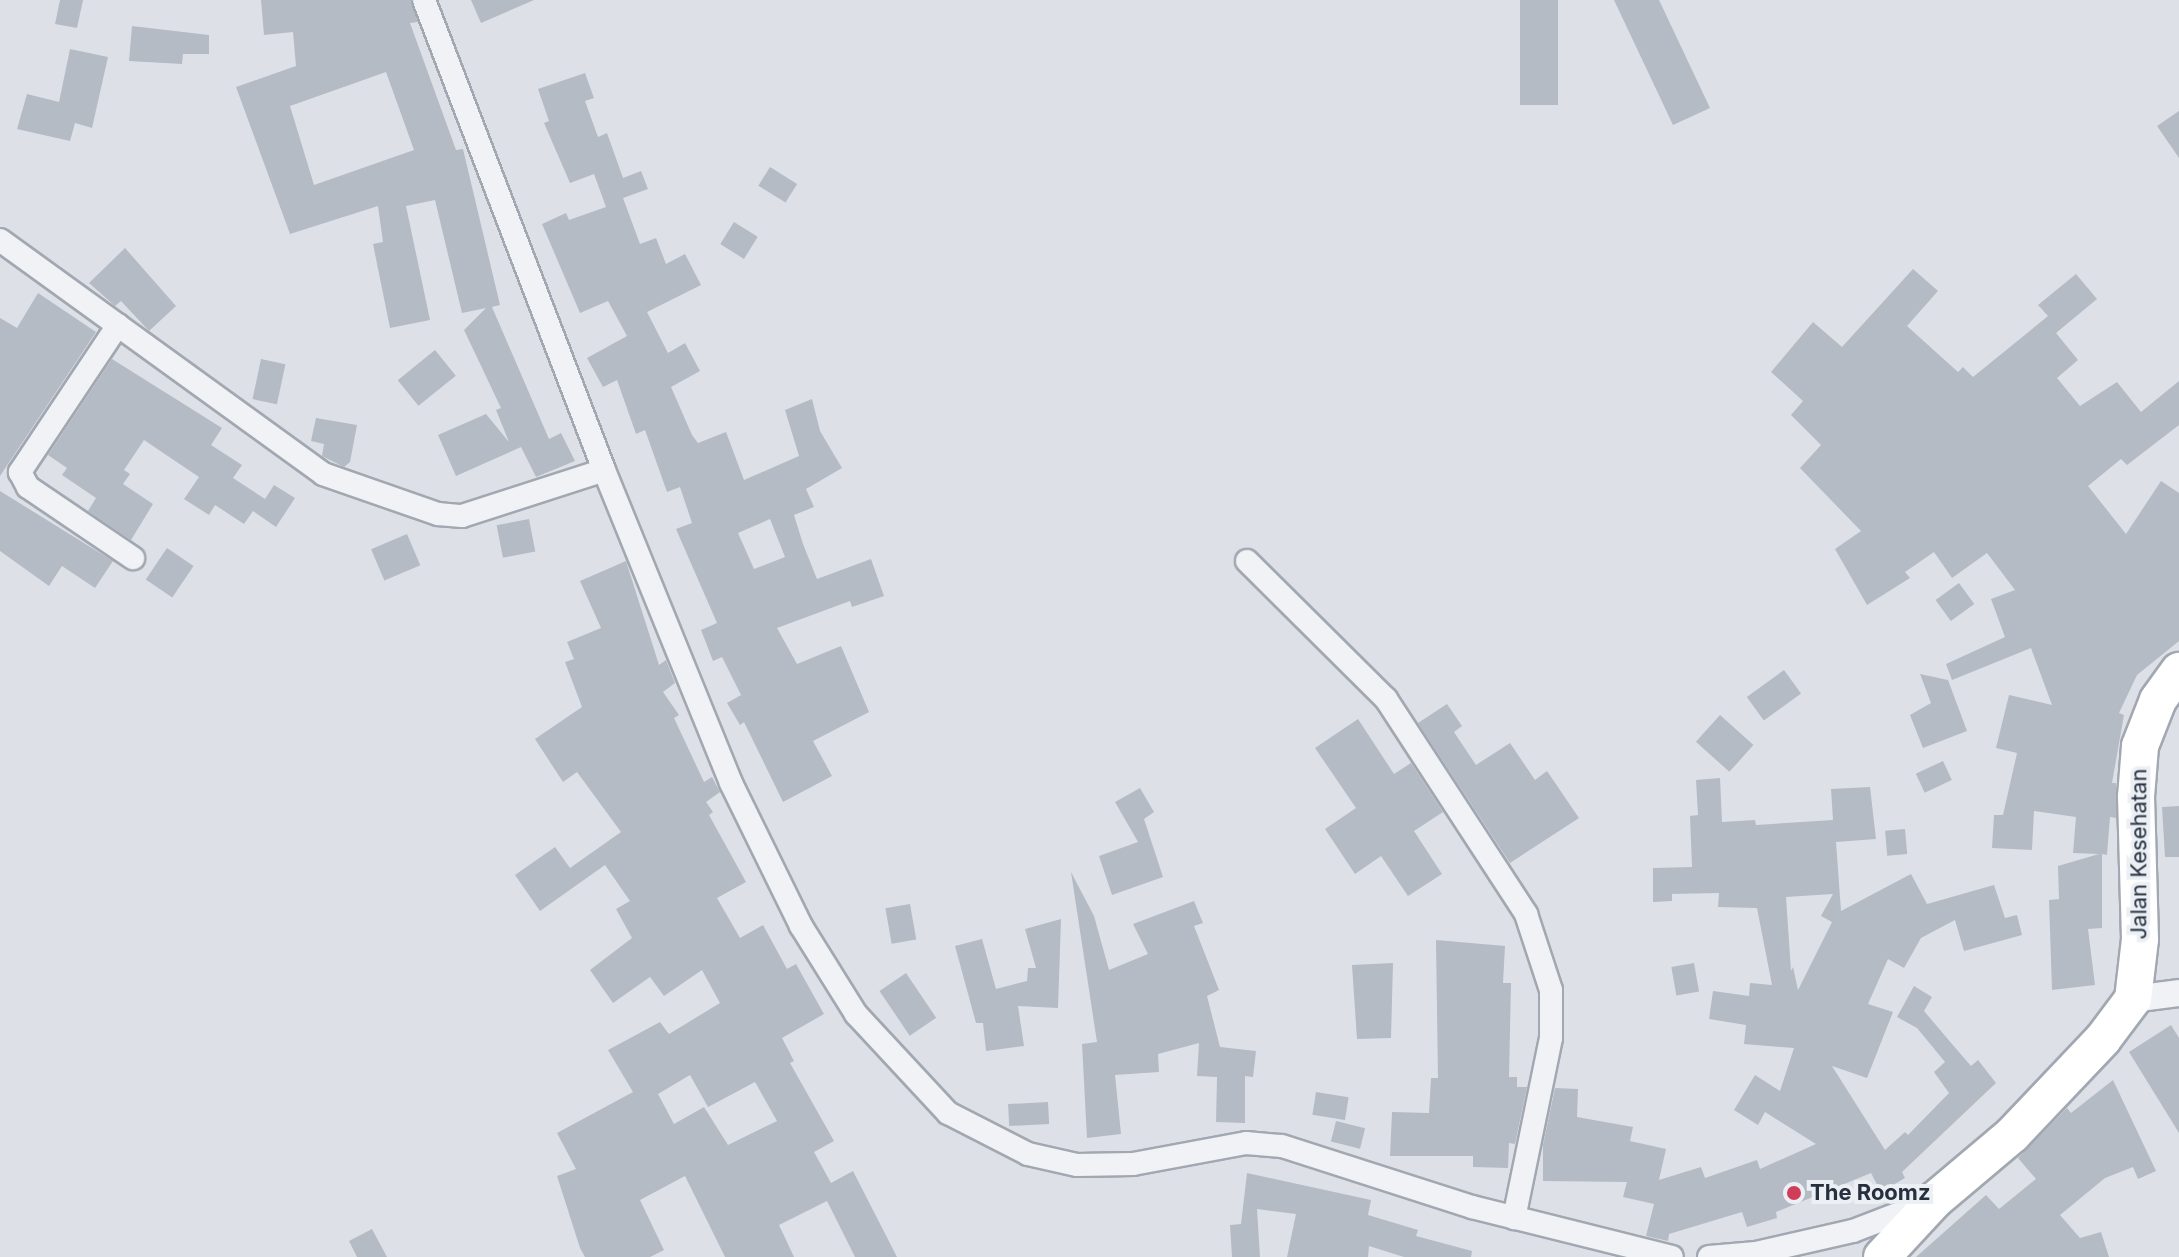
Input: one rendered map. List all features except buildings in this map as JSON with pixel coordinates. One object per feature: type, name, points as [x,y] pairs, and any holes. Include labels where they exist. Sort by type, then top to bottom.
[{"type":"highway","name":"Jalan Kesehatan","points":[[2133,999],[2140,939],[2136,797],[2140,746],[2158,700],[2179,671]]},
{"type":"highway","points":[[1882,1257],[1935,1200],[2012,1135],[2103,1039],[2133,999]]},
{"type":"street","points":[[424,0],[604,470],[731,783],[801,926],[856,1014],[948,1113],[1028,1154],[1077,1165],[1133,1164],[1246,1143],[1274,1144],[1514,1218],[1672,1257]]},
{"type":"street","points":[[0,240],[323,474],[438,514],[484,511],[604,470]]},
{"type":"street","points":[[118,325],[20,472],[28,487],[133,558]]},
{"type":"street","points":[[1247,561],[1386,699],[1526,914],[1551,990],[1551,1038],[1514,1218]]},
{"type":"street","points":[[2133,999],[2179,993]]},
{"type":"street","points":[[1709,1257],[1756,1253],[1853,1231],[1935,1200]]},
{"type":"place","name":"The Roomz","points":[[1794,1193]]}]
